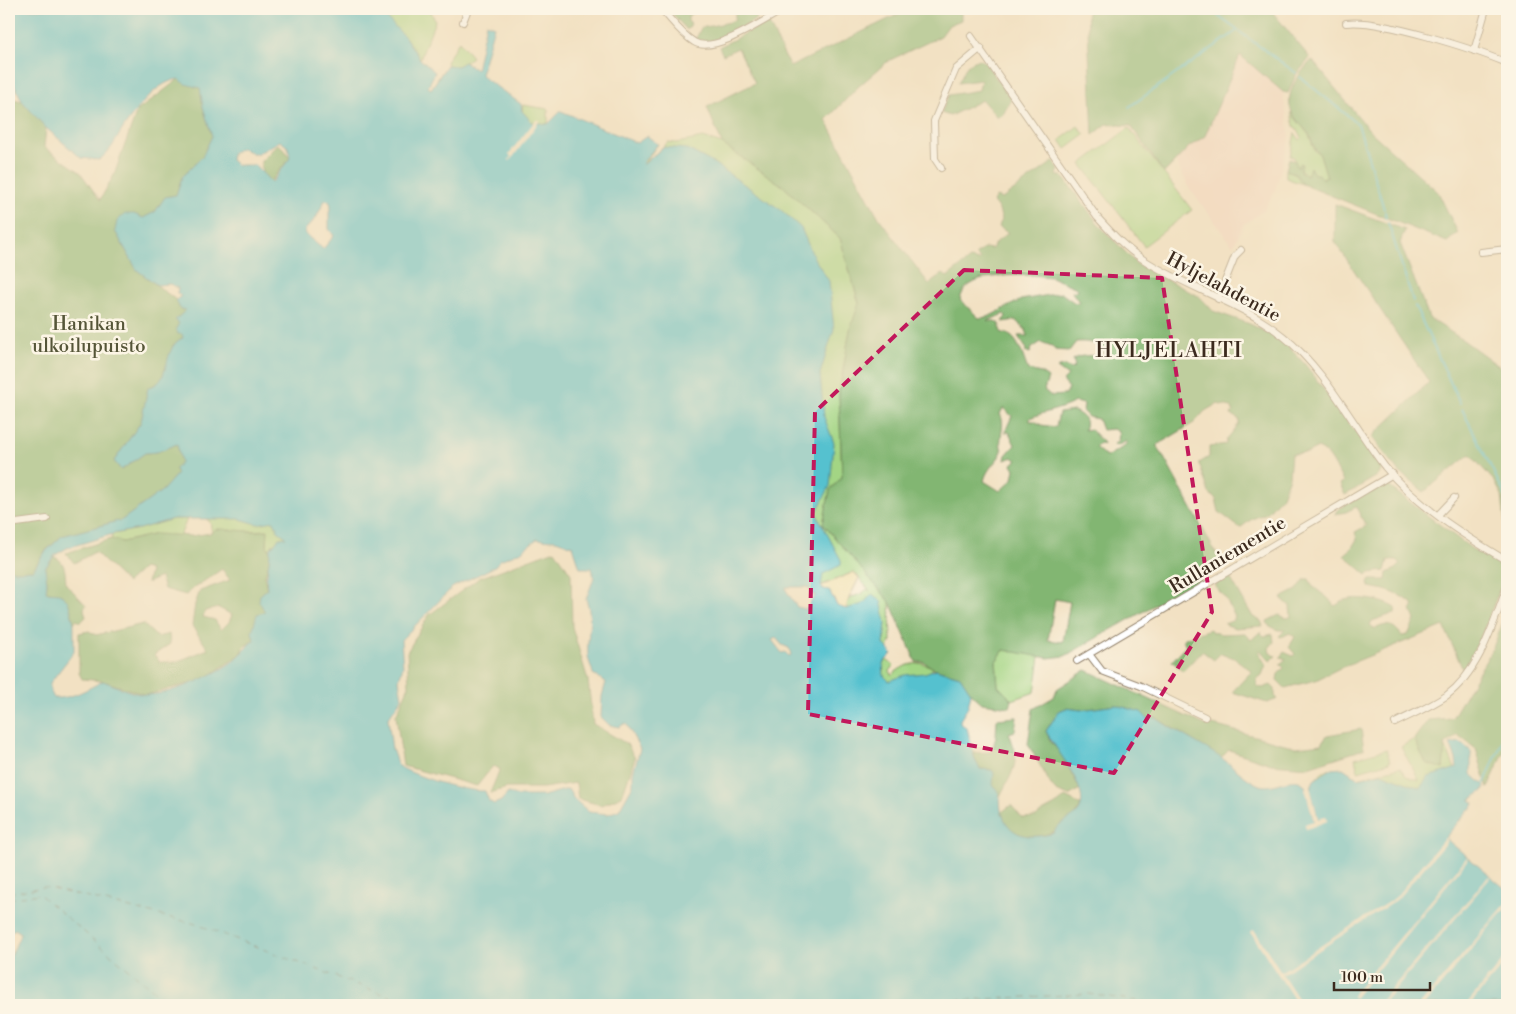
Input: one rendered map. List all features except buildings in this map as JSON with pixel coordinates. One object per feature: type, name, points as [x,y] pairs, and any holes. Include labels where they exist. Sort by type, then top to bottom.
[{"type":"street","points":[[463,22],[468,9]]},
{"type":"street","points":[[661,9],[694,42],[705,46],[722,42],[785,9]]},
{"type":"street","points":[[1474,51],[1486,9]]},
{"type":"street","points":[[1346,23],[1368,22],[1474,51],[1507,63]]},
{"type":"street","name":"Hyljelahdentie","points":[[971,36],[1097,217],[1118,240],[1140,258],[1263,321],[1300,352],[1393,474],[1438,515],[1507,561]]},
{"type":"street","points":[[941,168],[935,159],[934,121],[956,69],[981,48]]},
{"type":"street","points":[[1481,252],[1507,249]]},
{"type":"street","points":[[1218,299],[1235,256],[1241,250]]},
{"type":"street","name":"Rullaniementie","points":[[1077,661],[1393,474]]},
{"type":"street","points":[[1438,515],[1454,498]]},
{"type":"street","points":[[9,524],[46,519]]},
{"type":"street","points":[[1395,723],[1432,705],[1459,685],[1485,643],[1507,587]]},
{"type":"street","points":[[1089,654],[1102,671],[1141,686],[1205,716]]},
{"type":"highlighted area","points":[[964,270],[1162,278],[1212,612],[1114,773],[808,714],[815,412]]},
{"type":"shaded area","points":[[1240,54],[1283,92],[1290,137],[1275,190],[1264,210],[1244,224],[1233,246],[1190,189],[1176,161],[1189,147],[1205,136]]},
{"type":"green space","points":[[305,9],[430,9],[435,21],[420,59],[405,37]]},
{"type":"green space","points":[[668,9],[698,9],[688,16],[688,21],[691,24],[687,30]]},
{"type":"green space","points":[[735,9],[761,9],[763,14],[722,38],[704,41],[696,39],[701,28],[730,22],[735,19]]},
{"type":"green space","points":[[909,9],[961,9],[961,20],[949,25],[941,36],[888,61],[859,86],[826,120],[879,218],[929,284],[943,274],[947,277],[970,259],[979,261],[980,259],[975,255],[985,248],[992,249],[995,243],[1008,233],[999,227],[1000,213],[993,202],[996,197],[1002,199],[1054,161],[1059,170],[1058,176],[1062,176],[1100,226],[1137,264],[1200,297],[1213,311],[1250,324],[1282,340],[1304,363],[1382,467],[1379,475],[1345,495],[1340,484],[1343,482],[1336,467],[1323,450],[1318,448],[1308,453],[1291,454],[1289,477],[1282,496],[1267,513],[1252,519],[1240,528],[1219,512],[1216,499],[1209,493],[1199,463],[1209,457],[1209,447],[1226,444],[1227,439],[1239,424],[1239,419],[1231,415],[1233,411],[1231,407],[1217,404],[1205,411],[1194,423],[1157,445],[1223,566],[1065,656],[1048,658],[1004,650],[996,661],[998,686],[1012,700],[1010,707],[982,703],[971,693],[960,676],[933,668],[924,662],[916,662],[890,602],[823,524],[830,490],[842,477],[839,393],[850,330],[859,303],[840,238],[783,186],[722,144],[707,107],[755,83],[738,48],[723,55],[719,47],[768,22],[790,67]],"holes":[[[1033,275],[1051,277],[1077,288],[1078,290],[1072,292],[1079,302],[1075,303],[1061,293],[1021,300],[988,317],[979,318],[960,300],[970,284],[990,277]],[[1004,314],[1006,316],[1003,322],[1015,320],[1026,330],[1028,336],[1018,336],[1026,348],[1025,351],[1030,353],[1032,348],[1041,342],[1052,346],[1055,350],[1069,351],[1076,342],[1091,343],[1101,346],[1105,353],[1103,358],[1095,356],[1076,358],[1073,360],[1075,366],[1072,369],[1063,366],[1057,368],[1068,376],[1063,381],[1069,388],[1065,395],[1051,396],[1044,390],[1048,378],[1041,373],[1028,370],[1022,353],[1012,337],[1002,333],[1000,324],[995,321],[987,321]],[[1074,402],[1084,404],[1083,412],[1088,417],[1098,419],[1102,430],[1113,429],[1119,432],[1118,442],[1114,444],[1116,446],[1127,441],[1125,446],[1106,457],[1095,447],[1099,443],[1104,444],[1090,429],[1084,430],[1084,418],[1074,411],[1059,413],[1056,427],[1030,421],[1030,418]],[[1003,408],[1012,416],[1005,432],[1009,432],[1015,445],[1006,455],[1005,460],[1012,457],[1017,460],[1012,464],[1015,469],[1013,479],[1000,491],[984,481],[987,472],[1002,451],[1002,419],[1000,414]],[[1055,599],[1070,602],[1063,642],[1048,640]]]},
{"type":"green space","points":[[1087,9],[1270,9],[1310,58],[1296,75],[1288,93],[1283,92],[1240,55],[1205,136],[1189,147],[1164,173],[1131,126],[1107,124],[1093,135]]},
{"type":"green space","points":[[459,41],[472,57],[465,62],[476,70],[431,89],[447,65],[446,62]]},
{"type":"green space","points":[[978,59],[985,62],[1011,99],[1003,114],[997,117],[982,100],[950,116],[941,113],[949,95],[979,90],[981,80],[958,83],[967,65]]},
{"type":"green space","points":[[1312,60],[1371,132],[1438,192],[1458,233],[1447,242],[1302,184],[1295,173],[1286,170],[1289,158],[1295,161],[1298,168],[1300,163],[1302,164],[1300,171],[1307,176],[1310,167],[1314,174],[1319,174],[1322,179],[1327,177],[1320,154],[1314,148],[1309,134],[1293,115],[1290,105],[1291,91],[1294,84]]},
{"type":"green space","name":"Hanikan ulkoilupuisto","points":[[179,79],[200,87],[203,107],[212,136],[202,157],[182,177],[176,195],[165,197],[155,212],[143,218],[134,214],[115,231],[137,270],[176,300],[180,309],[187,310],[175,320],[179,322],[184,336],[173,345],[161,381],[148,388],[141,422],[114,461],[121,470],[145,453],[157,452],[177,444],[181,462],[175,469],[177,474],[163,490],[122,520],[62,536],[45,551],[33,570],[16,571],[9,569],[9,98],[22,101],[46,128],[44,147],[80,172],[100,200],[114,175],[137,111]]},
{"type":"green space","points":[[523,105],[548,109],[548,124],[515,121],[522,111]]},
{"type":"green space","points":[[1291,112],[1309,135],[1315,151],[1320,154],[1327,177],[1322,179],[1300,170],[1294,157],[1290,156],[1295,133],[1300,140],[1302,138],[1294,126]]},
{"type":"green space","points":[[1078,126],[1085,135],[1066,149],[1060,140]]},
{"type":"green space","points":[[1129,128],[1192,210],[1144,246],[1081,164]]},
{"type":"green space","points":[[703,138],[722,144],[783,186],[840,238],[859,304],[850,330],[839,393],[842,477],[830,490],[823,524],[890,602],[891,641],[887,650],[876,660],[887,660],[894,666],[890,671],[892,675],[902,668],[917,663],[933,668],[907,701],[896,700],[846,609],[849,598],[861,594],[867,589],[870,591],[854,572],[823,585],[804,587],[600,189],[648,148],[658,144],[643,165],[668,142],[676,143]]},
{"type":"green space","points":[[278,144],[290,158],[270,182],[262,175],[261,161]]},
{"type":"green space","points":[[1286,170],[1295,173],[1302,184],[1286,178]]},
{"type":"green space","points":[[1335,204],[1405,230],[1400,243],[1429,318],[1507,372],[1507,543],[1502,496],[1495,482],[1470,454],[1424,492],[1397,470],[1372,437],[1429,382],[1335,242]]},
{"type":"green space","points":[[1387,485],[1476,552],[1490,556],[1507,566],[1507,571],[1480,639],[1463,670],[1444,626],[1342,667],[1316,680],[1285,688],[1277,680],[1278,674],[1284,668],[1280,664],[1286,659],[1280,657],[1284,652],[1293,656],[1295,654],[1289,647],[1295,637],[1290,633],[1279,636],[1285,630],[1278,630],[1268,625],[1267,621],[1279,615],[1286,618],[1291,617],[1290,606],[1281,598],[1297,590],[1305,579],[1309,579],[1314,587],[1334,606],[1341,601],[1356,598],[1391,605],[1396,608],[1395,613],[1372,621],[1370,625],[1375,629],[1387,625],[1396,629],[1402,636],[1408,635],[1415,620],[1411,610],[1414,605],[1393,593],[1369,587],[1368,583],[1370,580],[1386,580],[1387,573],[1396,569],[1401,564],[1397,560],[1388,560],[1385,571],[1369,573],[1367,575],[1344,555],[1351,549],[1357,539],[1355,532],[1366,526],[1356,507],[1346,512],[1335,514],[1337,510],[1375,488]]},
{"type":"green space","points":[[284,515],[288,544],[273,544],[270,549],[267,546],[267,530],[212,533],[210,522],[205,518]]},
{"type":"green space","points":[[173,519],[187,519],[180,536],[156,535],[122,542],[111,539],[113,534]]},
{"type":"green space","points":[[216,529],[268,530],[267,546],[270,557],[265,577],[267,589],[260,595],[265,612],[254,640],[245,646],[241,654],[203,680],[146,695],[103,681],[82,679],[79,673],[79,633],[89,631],[96,635],[143,624],[157,637],[169,634],[170,644],[154,655],[160,662],[176,662],[208,649],[192,626],[195,604],[200,591],[230,580],[222,569],[186,595],[164,589],[160,577],[147,583],[150,570],[143,568],[127,583],[95,552],[74,563],[66,553],[111,539],[122,542],[156,534],[191,536],[211,533]],"holes":[[[219,608],[232,615],[229,622],[221,630],[215,620],[203,617],[205,611]]]},
{"type":"green space","points":[[555,550],[571,574],[572,627],[588,680],[593,724],[627,744],[635,758],[622,796],[601,805],[578,799],[576,783],[543,788],[507,788],[490,793],[500,769],[493,766],[477,786],[403,766],[396,715],[409,686],[407,652],[429,615],[479,578]]},
{"type":"green space","points":[[54,557],[63,564],[66,584],[86,605],[84,609],[86,617],[81,622],[76,620],[74,623],[69,605],[64,597],[46,592],[45,568]]},
{"type":"green space","points":[[1229,576],[1253,617],[1261,621],[1263,626],[1235,628],[1224,624],[1232,621],[1235,617],[1226,599],[1214,585]]},
{"type":"green space","points":[[1507,612],[1507,745],[1488,788],[1476,749],[1458,735],[1445,745],[1443,769],[1426,763],[1414,739],[1428,720],[1452,718],[1492,650]]},
{"type":"green space","points":[[1210,629],[1212,632],[1222,634],[1245,633],[1251,640],[1260,632],[1264,636],[1273,634],[1274,642],[1269,648],[1270,653],[1276,656],[1270,661],[1260,650],[1259,653],[1266,665],[1262,675],[1257,679],[1257,686],[1262,688],[1271,685],[1275,689],[1275,696],[1278,699],[1267,703],[1232,692],[1252,671],[1234,658],[1221,653],[1214,660],[1202,651],[1183,671],[1172,661],[1186,646],[1183,639]]},
{"type":"green space","points":[[1004,650],[1040,656],[1035,692],[1012,700],[998,686],[996,661]]},
{"type":"green space","points":[[1086,670],[1205,725],[1213,725],[1296,747],[1322,744],[1327,735],[1361,729],[1364,749],[1308,767],[1271,764],[1229,750],[1221,758],[1156,718],[1148,719],[1141,712],[1116,705],[1081,710],[1066,708],[1059,711],[1046,731],[1051,742],[1061,753],[1080,789],[1069,796],[1056,791],[1051,785],[1028,744],[1033,709],[1054,697],[1057,689]]},
{"type":"green space","points":[[1017,717],[1015,731],[1009,733],[1015,752],[1014,766],[1000,796],[993,785],[992,770],[980,769],[975,760],[974,753],[992,752],[996,736],[997,719]]},
{"type":"green space","points":[[1414,739],[1426,763],[1443,769],[1445,745],[1455,769],[1428,794],[1310,789],[1319,775],[1331,769],[1344,771],[1358,778],[1400,767],[1406,776],[1419,780],[1401,747]]},
{"type":"green space","points":[[1387,749],[1390,762],[1358,771],[1355,758]]},
{"type":"green space","points":[[1065,797],[1081,805],[1068,822],[1048,834],[1026,836],[1016,833],[1005,823],[1002,812],[1011,805],[1022,818],[1036,817]]},
{"type":"sand","points":[[854,572],[859,578],[846,609],[837,606],[834,598],[821,586]]},
{"type":"water","points":[[9,9],[378,9],[405,37],[420,59],[435,72],[428,87],[431,89],[447,65],[457,66],[464,62],[476,70],[486,23],[494,26],[481,74],[521,104],[522,111],[532,122],[548,124],[561,111],[637,143],[647,136],[658,144],[643,162],[643,165],[663,147],[687,149],[715,164],[781,210],[801,228],[814,258],[829,281],[834,329],[820,374],[824,417],[834,443],[830,486],[816,513],[841,560],[841,565],[823,574],[821,586],[823,589],[829,590],[837,606],[846,609],[863,604],[872,594],[881,601],[886,623],[884,644],[892,654],[883,663],[884,676],[889,681],[905,675],[925,673],[936,669],[960,676],[971,693],[968,707],[960,723],[967,728],[975,760],[980,769],[992,770],[994,773],[993,785],[999,794],[1004,819],[1014,831],[1028,836],[1054,833],[1059,825],[1079,811],[1082,803],[1076,781],[1046,731],[1059,711],[1066,708],[1081,710],[1116,705],[1141,712],[1148,719],[1156,718],[1215,754],[1257,784],[1270,786],[1295,780],[1300,782],[1305,785],[1314,821],[1318,819],[1310,789],[1314,780],[1331,769],[1343,768],[1358,778],[1381,773],[1420,788],[1428,777],[1457,768],[1456,759],[1450,744],[1460,742],[1471,751],[1471,774],[1485,786],[1483,791],[1470,800],[1474,803],[1471,810],[1469,809],[1445,838],[1507,890],[1507,1005],[9,1005],[9,960],[21,933],[15,929],[9,934],[9,569],[16,571],[33,570],[45,552],[62,536],[122,520],[163,490],[177,474],[175,469],[181,462],[177,444],[157,452],[145,453],[121,470],[114,461],[141,422],[148,388],[160,380],[171,350],[183,338],[182,334],[178,334],[176,329],[179,323],[175,320],[186,310],[180,309],[176,300],[181,296],[177,293],[178,288],[170,284],[157,285],[137,270],[115,231],[117,221],[125,214],[134,214],[143,218],[155,212],[165,197],[176,195],[182,177],[202,157],[212,136],[203,107],[200,88],[185,84],[179,79],[164,84],[151,94],[129,120],[109,151],[99,160],[81,158],[46,128],[22,101],[9,73]],"holes":[[[280,141],[288,147],[290,158],[271,182],[255,165],[237,165],[231,160],[232,154],[240,149],[257,154]],[[325,200],[329,201],[331,205],[329,229],[334,236],[323,249],[305,234],[305,230],[316,218]],[[173,519],[240,519],[257,524],[274,521],[278,531],[286,537],[279,538],[270,549],[267,589],[260,595],[259,601],[265,612],[257,614],[252,632],[254,640],[241,654],[222,668],[197,681],[170,691],[142,695],[103,681],[73,695],[54,698],[50,690],[50,683],[74,652],[74,623],[68,601],[59,593],[46,592],[45,568],[55,555],[67,548],[113,534]],[[537,539],[556,540],[573,546],[580,568],[592,568],[594,578],[586,599],[590,621],[588,656],[593,674],[606,682],[602,696],[601,717],[609,725],[619,727],[626,723],[640,749],[633,773],[633,785],[619,810],[608,814],[589,812],[574,799],[568,789],[543,796],[519,796],[508,793],[501,801],[494,804],[489,801],[485,791],[464,789],[441,783],[398,766],[392,749],[388,718],[402,698],[399,680],[403,666],[401,640],[453,587],[494,567],[500,560],[520,552]],[[786,587],[807,587],[811,590],[812,595],[816,595],[806,609],[797,607],[786,590]],[[776,638],[782,645],[789,648],[791,655],[789,656],[785,652],[782,653],[772,640]]]},
{"type":"pier","points":[[536,120],[540,120],[510,161],[511,156],[509,154]]},
{"type":"pier","points":[[1310,787],[1318,819],[1326,817],[1327,821],[1306,829],[1305,824],[1314,821],[1305,788]]},
{"type":"pier","points":[[1446,837],[1446,842],[1396,900],[1282,974],[1302,1005],[1298,1005],[1251,932],[1254,930],[1281,972],[1395,898]]},
{"type":"pier","points":[[1468,856],[1467,860],[1354,998],[1352,996]]},
{"type":"pier","points":[[1490,875],[1489,879],[1381,1005],[1378,1005]]},
{"type":"pier","points":[[1507,903],[1507,906],[1424,1005],[1420,1005]]},
{"type":"pier","points":[[1507,956],[1507,960],[1469,1005],[1466,1005]]},
{"type":"waterway","points":[[1218,16],[1296,73]]},
{"type":"waterway","points":[[1129,107],[1238,30]]},
{"type":"waterway","points":[[1300,77],[1358,124],[1384,209]]},
{"type":"waterway","points":[[1385,212],[1386,218]]},
{"type":"waterway","points":[[1388,222],[1413,301]]},
{"type":"waterway","points":[[1415,306],[1460,403]]},
{"type":"waterway","points":[[1462,409],[1507,499]]},
{"type":"waterway","points":[[1484,784],[1507,731]]},
{"type":"ferry route","points":[[9,893],[44,887],[196,924],[412,1005]]},
{"type":"ferry route","points":[[9,899],[39,894],[171,1005]]},
{"type":"ferry route","points":[[857,1005],[1088,994],[1167,1005]]},
{"type":"district","name":"HYLJELAHTI","points":[[1169,350]]}]
